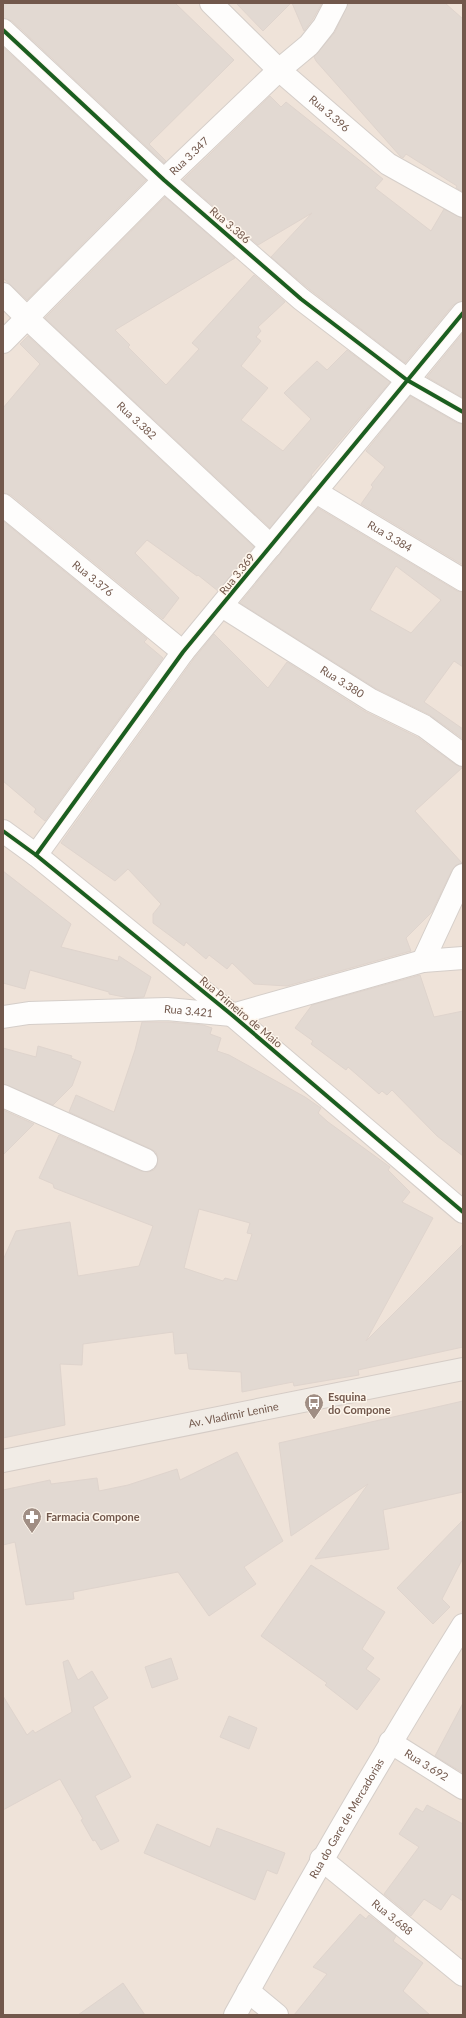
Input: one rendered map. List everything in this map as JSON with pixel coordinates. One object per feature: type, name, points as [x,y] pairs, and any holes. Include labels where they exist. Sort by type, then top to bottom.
[{"type":"main road","name":"Av. Vladimir Lenine","points":[[3,1461],[463,1369]]},
{"type":"street","name":"Rua 3.396","points":[[211,3],[279,70],[388,164],[463,206]]},
{"type":"street","name":"Rua 3.347","points":[[3,342],[164,180],[279,70],[309,45],[324,26],[336,3]]},
{"type":"street","name":"Rua 3.386","points":[[3,30],[164,180],[301,299],[407,380],[463,412]]},
{"type":"street","name":"Rua 3.382","points":[[3,294],[271,546]]},
{"type":"street","name":"Rua 3.369","points":[[36,855],[183,652],[463,313]]},
{"type":"street","name":"Rua 3.384","points":[[316,492],[463,580]]},
{"type":"street","name":"Rua 3.376","points":[[3,505],[183,652]]},
{"type":"street","name":"Rua 3.380","points":[[222,606],[371,700],[424,726],[463,755]]},
{"type":"street","name":"Rua Primeiro de Maio","points":[[3,831],[36,855],[232,1014],[463,1212]]},
{"type":"street","points":[[423,961],[463,875]]},
{"type":"street","name":"Rua 3.421","points":[[3,1017],[29,1013],[167,1009],[232,1014],[423,961],[463,958]]},
{"type":"street","points":[[3,1096],[146,1160]]},
{"type":"street","name":"Rua do Gare de Mercadorias","points":[[235,2015],[321,1859],[390,1742],[463,1625]]},
{"type":"street","name":"Rua 3.692","points":[[390,1742],[463,1788]]},
{"type":"street","name":"Rua 3.688","points":[[321,1859],[463,1975]]},
{"type":"street","points":[[248,1991],[278,2015]]},
{"type":"shaded area","points":[[3,3],[463,3],[463,2015],[3,2015]]},
{"type":"building","points":[[3,3],[175,3],[234,60],[149,144],[166,161],[164,163],[12,21],[3,18]]},
{"type":"building","points":[[236,3],[291,3],[263,31]]},
{"type":"building","points":[[292,3],[322,3],[304,31]]},
{"type":"building","points":[[348,3],[445,3],[463,19],[463,192],[456,188],[457,186],[406,154],[403,158],[400,156],[316,61],[314,57],[335,32]]},
{"type":"building","points":[[3,47],[146,180],[27,300],[3,278]]},
{"type":"building","points":[[270,96],[281,107],[286,102],[383,179],[375,188],[431,231],[444,209],[463,218],[463,301],[453,305],[405,363],[309,289],[271,257],[312,213],[258,245],[183,180]]},
{"type":"building","points":[[165,197],[235,258],[115,330],[130,345],[128,347],[166,385],[199,349],[192,343],[254,275],[285,302],[258,327],[261,331],[256,337],[261,341],[241,366],[268,388],[241,420],[283,451],[311,419],[284,393],[317,361],[327,370],[347,350],[390,382],[311,475],[312,476],[270,528],[45,318]]},
{"type":"building","points":[[463,333],[463,398],[427,377]]},
{"type":"building","points":[[28,336],[254,547],[218,591],[198,575],[197,576],[147,540],[135,553],[179,598],[163,619],[11,495],[3,493],[3,408],[40,364],[20,344]]},
{"type":"building","points":[[410,396],[457,423],[463,424],[463,565],[361,504],[373,487],[371,485],[385,467],[366,451]]},
{"type":"building","points":[[318,508],[457,591],[463,592],[463,667],[454,661],[424,702],[463,729],[463,739],[430,715],[377,689],[240,603]],"holes":[[[396,566],[441,600],[411,633],[370,610]]]},
{"type":"building","points":[[3,521],[147,639],[144,642],[163,658],[45,821],[34,812],[36,809],[3,781]]},
{"type":"building","points":[[214,634],[268,688],[287,662],[364,711],[417,737],[456,765],[463,767],[415,811],[462,863],[456,865],[452,870],[432,912],[406,938],[411,951],[287,986],[254,984],[232,963],[227,969],[209,955],[206,959],[186,942],[184,946],[153,923],[153,914],[161,904],[128,869],[115,881],[61,843],[193,660]]},
{"type":"building","points":[[3,871],[71,924],[61,947],[118,961],[119,956],[151,977],[144,997],[129,998],[109,994],[109,992],[30,970],[25,989],[3,983]]},
{"type":"building","points":[[420,975],[434,1017],[463,1011],[463,1156],[437,1136],[392,1090],[387,1095],[382,1091],[379,1094],[348,1067],[346,1070],[311,1044],[313,1041],[295,1028],[312,1005]]},
{"type":"building","points":[[142,1022],[167,1022],[203,1025],[212,1028],[210,1034],[221,1038],[217,1051],[229,1055],[305,1097],[321,1108],[318,1113],[328,1122],[390,1167],[388,1170],[410,1192],[402,1202],[433,1218],[366,1341],[463,1244],[463,1347],[358,1370],[359,1375],[294,1386],[293,1382],[242,1392],[241,1372],[189,1369],[187,1353],[175,1354],[173,1332],[83,1344],[82,1365],[60,1364],[65,1425],[3,1438],[3,1260],[16,1231],[70,1222],[78,1276],[139,1266],[153,1226],[54,1188],[53,1184],[39,1178],[59,1135],[141,1171],[148,1172],[154,1170],[157,1165],[158,1158],[156,1152],[69,1112],[76,1095],[114,1112],[135,1050]],"holes":[[[199,1209],[250,1223],[247,1233],[252,1234],[237,1281],[225,1278],[223,1281],[184,1268]]]},
{"type":"building","points":[[38,1046],[72,1056],[71,1058],[81,1062],[72,1086],[53,1105],[3,1084],[3,1048],[36,1057]]},
{"type":"building","points":[[3,1110],[34,1124],[3,1155]]},
{"type":"building","points":[[463,1401],[463,1492],[383,1510],[389,1549],[315,1559],[368,1484],[291,1536],[279,1443]]},
{"type":"building","points":[[237,1452],[283,1541],[244,1567],[256,1584],[209,1616],[178,1572],[73,1592],[74,1599],[26,1605],[15,1542],[3,1545],[3,1490],[50,1480],[51,1484],[97,1478],[99,1491],[128,1485],[177,1469],[180,1480]]},
{"type":"building","points":[[463,1520],[463,1558],[442,1599],[450,1607],[433,1624],[397,1588]]},
{"type":"building","points":[[311,1565],[385,1612],[362,1649],[374,1658],[366,1669],[380,1679],[357,1710],[325,1685],[327,1683],[261,1636]]},
{"type":"building","points":[[171,1658],[178,1679],[152,1688],[145,1667]]},
{"type":"building","points":[[68,1660],[78,1680],[92,1671],[108,1698],[93,1707],[131,1777],[95,1796],[119,1841],[101,1850],[95,1840],[93,1841],[81,1820],[83,1819],[60,1779],[3,1810],[3,1696],[27,1735],[33,1730],[35,1733],[72,1712],[63,1662]]},
{"type":"building","points":[[463,1703],[463,1773],[435,1756]]},
{"type":"building","points":[[229,1716],[257,1728],[249,1749],[220,1737]]},
{"type":"building","points":[[427,1805],[463,1824],[463,1901],[452,1894],[441,1910],[424,1899],[411,1916],[384,1894],[419,1847],[399,1834],[416,1808],[423,1812]]},
{"type":"building","points":[[157,1824],[210,1847],[217,1828],[285,1853],[277,1874],[267,1870],[255,1900],[144,1853]]},
{"type":"building","points":[[360,1914],[366,1919],[369,1915],[396,1936],[393,1941],[423,1963],[403,1991],[430,2015],[294,2015],[327,1974],[313,1967]]},
{"type":"building","points":[[123,1983],[145,2015],[78,2015]]},
{"type":"cycle path","points":[[3,30],[164,180],[301,299],[407,380],[463,412]]},
{"type":"cycle path","points":[[36,855],[183,652],[463,313]]},
{"type":"cycle path","points":[[3,831],[36,855],[232,1015],[463,1212]]},
{"type":"place","name":"Esquina do Compone","points":[[314,1420]]},
{"type":"place","name":"Farmacia Compone","points":[[32,1534]]}]
